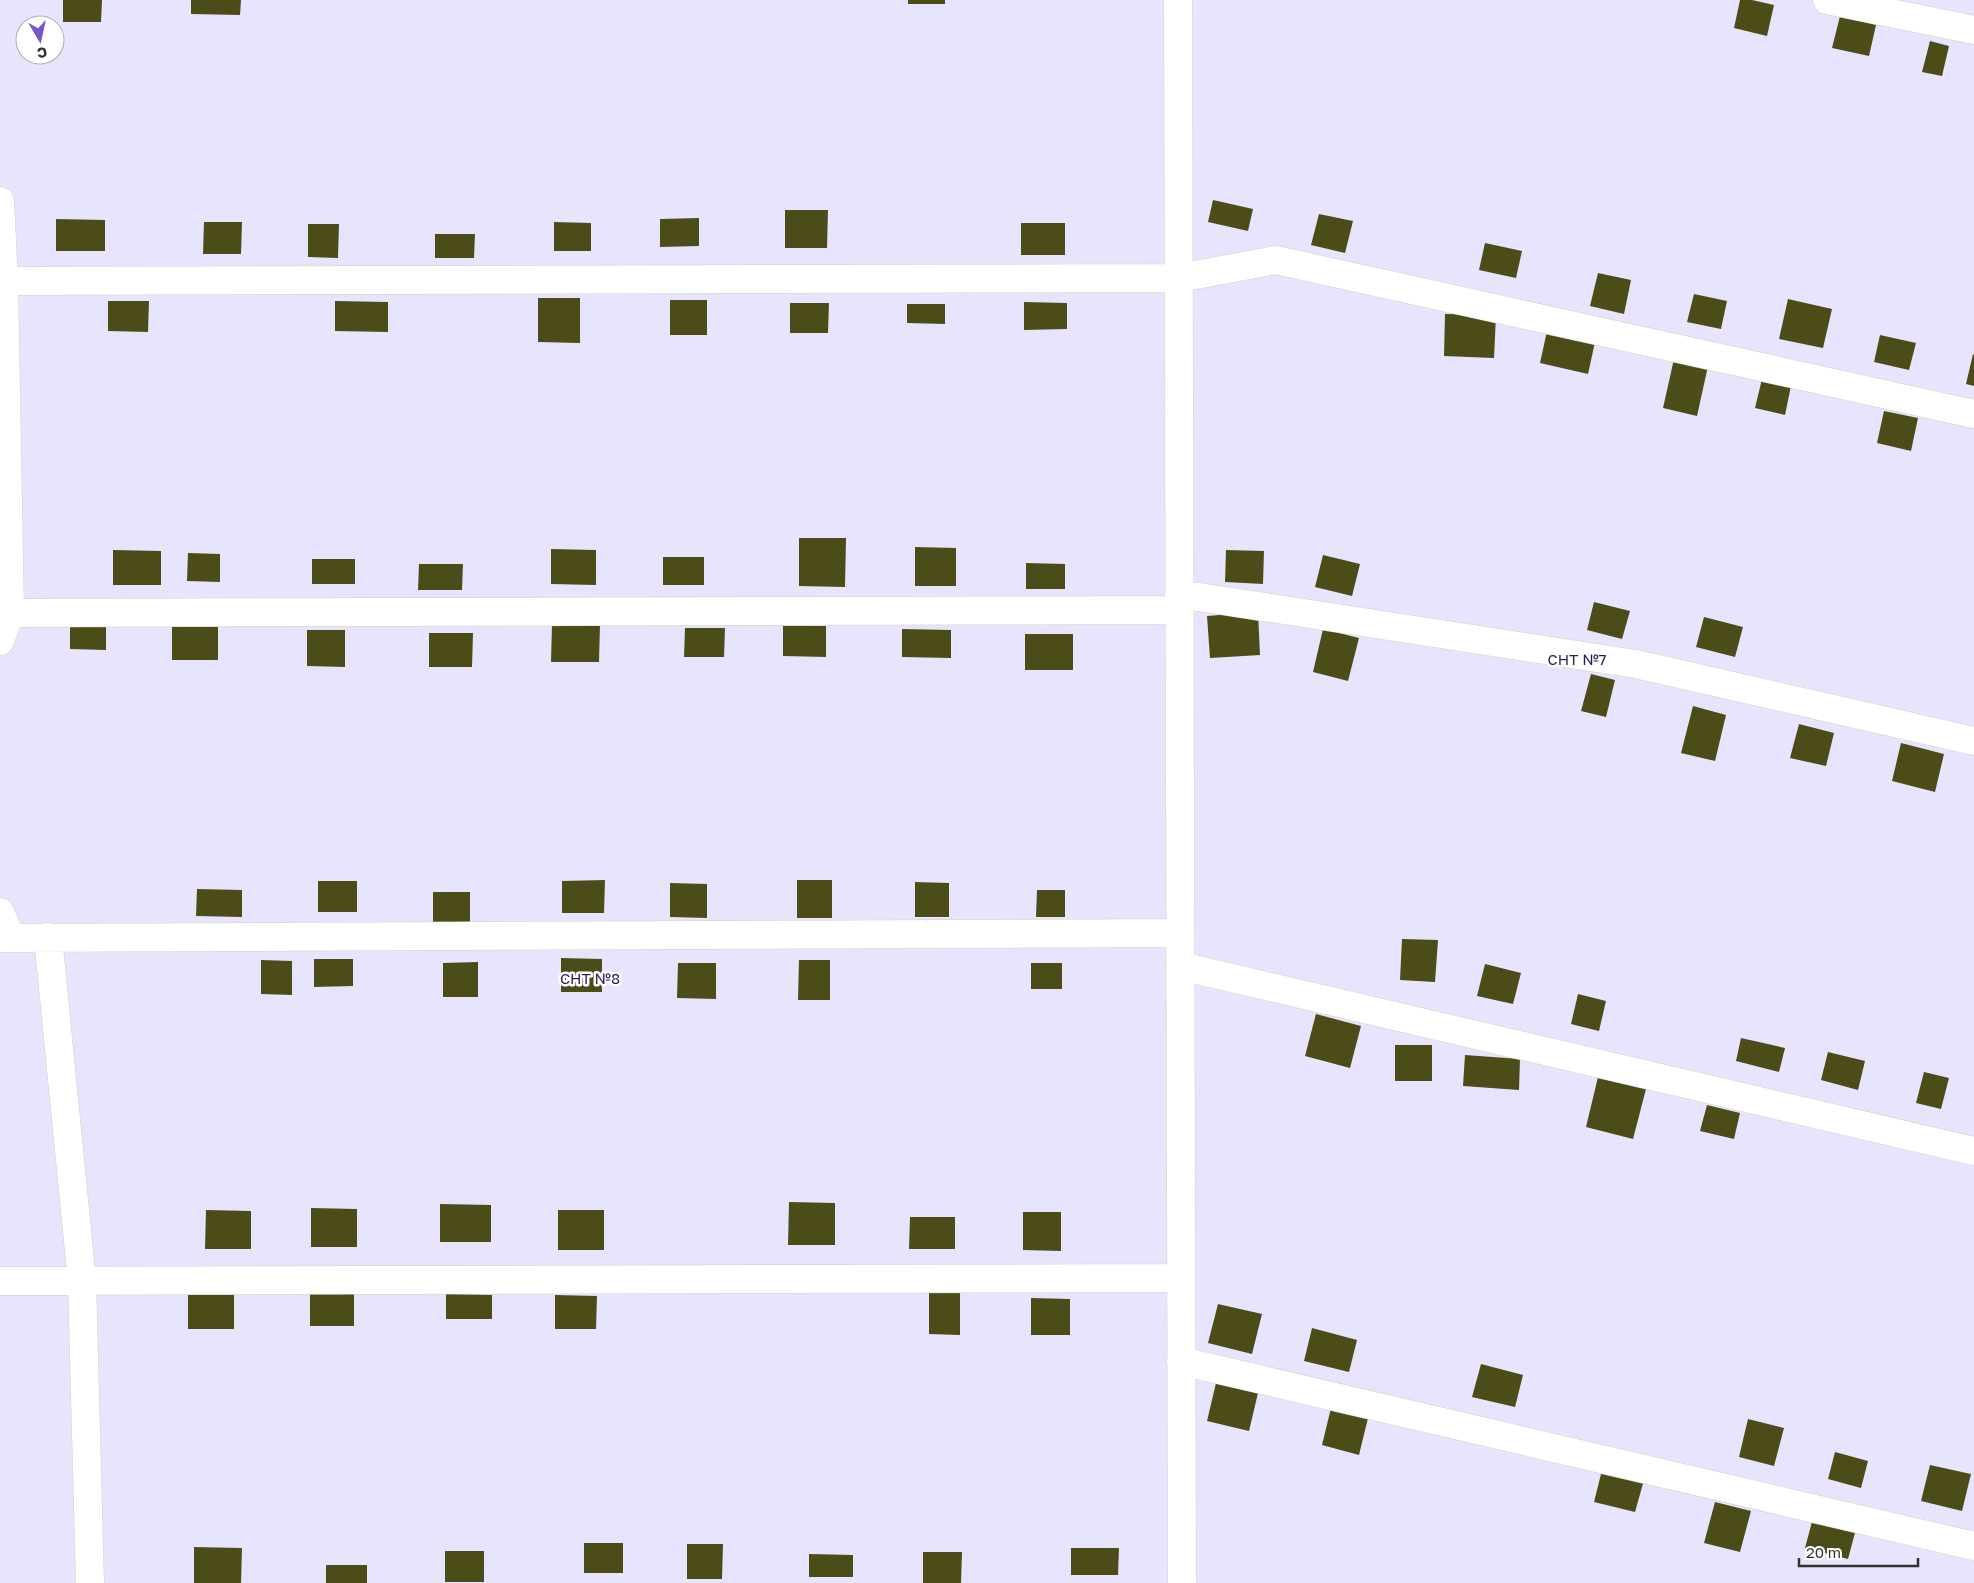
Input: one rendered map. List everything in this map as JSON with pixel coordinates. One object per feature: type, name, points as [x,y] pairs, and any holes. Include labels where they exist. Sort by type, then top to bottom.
[{"type":"street","points":[[1178,0],[1182,1583]]},
{"type":"street","points":[[1827,0],[1974,30]]},
{"type":"street","points":[[0,201],[5,613],[0,641]]},
{"type":"street","points":[[2,281],[1179,278],[1276,260],[1974,414]]},
{"type":"street","points":[[5,613],[1179,602],[1636,664],[1974,741]]},
{"type":"street","points":[[0,912],[5,938],[1180,933]]},
{"type":"street","points":[[48,937],[82,1281],[90,1583]]},
{"type":"street","points":[[1180,966],[1974,1151]]},
{"type":"street","points":[[0,1281],[1181,1278]]},
{"type":"street","points":[[1181,1361],[1974,1546]]},
{"type":"green space","points":[[0,0],[1974,0],[1974,1583],[0,1583]]},
{"type":"building","points":[[63,0],[102,0],[101,22],[65,22],[65,15],[63,15]]},
{"type":"building","points":[[191,0],[241,0],[240,15],[191,14]]},
{"type":"building","points":[[908,0],[945,0],[945,4],[908,4]]},
{"type":"building","points":[[1740,0],[1752,0],[1774,5],[1767,36],[1734,28]]},
{"type":"building","points":[[1840,16],[1876,25],[1869,56],[1832,48]]},
{"type":"building","points":[[1930,41],[1949,46],[1942,76],[1922,72]]},
{"type":"building","points":[[1213,200],[1253,209],[1248,231],[1208,222]]},
{"type":"building","points":[[785,210],[828,210],[827,248],[785,248]]},
{"type":"building","points":[[1319,214],[1353,221],[1345,253],[1311,245]]},
{"type":"building","points":[[699,218],[699,246],[660,247],[660,219]]},
{"type":"building","points":[[56,219],[105,220],[105,251],[56,251]]},
{"type":"building","points":[[204,222],[242,222],[241,254],[203,254]]},
{"type":"building","points":[[554,222],[591,223],[591,251],[554,251]]},
{"type":"building","points":[[1021,223],[1065,223],[1065,255],[1021,255]]},
{"type":"building","points":[[308,224],[339,224],[338,258],[308,257]]},
{"type":"building","points":[[435,234],[475,234],[474,258],[435,258]]},
{"type":"building","points":[[1485,243],[1522,251],[1516,278],[1479,270]]},
{"type":"building","points":[[1598,273],[1631,280],[1624,314],[1590,306]]},
{"type":"building","points":[[1694,294],[1727,301],[1721,329],[1687,322]]},
{"type":"building","points":[[538,298],[580,298],[580,343],[538,342]]},
{"type":"building","points":[[1788,299],[1832,309],[1823,348],[1779,339]]},
{"type":"building","points":[[670,300],[707,300],[707,335],[670,335]]},
{"type":"building","points":[[108,301],[149,301],[148,332],[108,331]]},
{"type":"building","points":[[335,301],[388,302],[388,332],[335,331]]},
{"type":"building","points":[[1024,302],[1067,303],[1067,329],[1024,330]]},
{"type":"building","points":[[790,303],[829,303],[828,333],[790,333]]},
{"type":"building","points":[[907,304],[945,304],[945,324],[907,323]]},
{"type":"building","points":[[1445,314],[1496,315],[1494,358],[1444,356]]},
{"type":"building","points":[[1547,331],[1595,342],[1588,374],[1540,363]]},
{"type":"building","points":[[1880,335],[1916,343],[1909,370],[1874,362]]},
{"type":"building","points":[[1974,355],[1974,386],[1966,384]]},
{"type":"building","points":[[1674,359],[1708,366],[1697,416],[1663,408]]},
{"type":"building","points":[[1762,379],[1791,386],[1785,415],[1755,408]]},
{"type":"building","points":[[1884,411],[1918,418],[1911,451],[1877,443]]},
{"type":"building","points":[[799,538],[846,538],[845,587],[799,586]]},
{"type":"building","points":[[915,547],[956,548],[956,586],[915,586]]},
{"type":"building","points":[[551,549],[596,550],[596,585],[551,584]]},
{"type":"building","points":[[113,550],[161,551],[161,585],[113,585]]},
{"type":"building","points":[[1226,550],[1264,551],[1263,584],[1225,582]]},
{"type":"building","points":[[188,553],[220,554],[220,582],[187,581]]},
{"type":"building","points":[[1323,555],[1360,564],[1352,596],[1315,587]]},
{"type":"building","points":[[663,557],[704,557],[704,585],[663,585]]},
{"type":"building","points":[[312,559],[355,559],[355,584],[312,584]]},
{"type":"building","points":[[1026,563],[1065,564],[1065,589],[1026,589]]},
{"type":"building","points":[[419,564],[463,564],[462,590],[418,590]]},
{"type":"building","points":[[1594,602],[1630,611],[1622,639],[1587,630]]},
{"type":"building","points":[[1258,612],[1260,655],[1210,658],[1207,616]]},
{"type":"building","points":[[1704,617],[1743,627],[1735,657],[1696,647]]},
{"type":"building","points":[[552,624],[600,625],[599,662],[551,662]]},
{"type":"building","points":[[70,626],[106,626],[106,650],[70,649]]},
{"type":"building","points":[[783,626],[826,626],[826,657],[783,656]]},
{"type":"building","points":[[172,627],[218,627],[218,660],[172,660]]},
{"type":"building","points":[[685,628],[725,628],[724,657],[684,657]]},
{"type":"building","points":[[902,629],[951,630],[951,658],[902,657]]},
{"type":"building","points":[[1323,629],[1359,638],[1348,681],[1313,672]]},
{"type":"building","points":[[307,630],[345,630],[345,667],[307,666]]},
{"type":"building","points":[[429,633],[473,633],[472,667],[429,667]]},
{"type":"building","points":[[1025,634],[1073,634],[1073,670],[1025,670]]},
{"type":"building","points":[[1591,674],[1615,680],[1606,717],[1581,711]]},
{"type":"building","points":[[1693,706],[1726,715],[1715,761],[1681,753]]},
{"type":"building","points":[[1799,724],[1834,733],[1826,766],[1790,758]]},
{"type":"building","points":[[1901,743],[1944,754],[1935,792],[1892,781]]},
{"type":"building","points":[[605,880],[604,913],[562,913],[562,881]]},
{"type":"building","points":[[797,880],[832,880],[832,918],[797,918]]},
{"type":"building","points":[[318,881],[357,881],[357,912],[318,912]]},
{"type":"building","points":[[915,882],[949,883],[949,917],[915,917]]},
{"type":"building","points":[[670,883],[707,884],[707,918],[670,917]]},
{"type":"building","points":[[197,889],[242,890],[242,917],[196,916]]},
{"type":"building","points":[[1037,890],[1065,890],[1065,917],[1036,917]]},
{"type":"building","points":[[433,892],[470,892],[470,922],[433,922]]},
{"type":"building","points":[[1402,939],[1438,940],[1435,982],[1400,980]]},
{"type":"building","points":[[561,958],[602,959],[602,992],[561,992]]},
{"type":"building","points":[[314,959],[353,959],[353,986],[314,987]]},
{"type":"building","points":[[261,960],[292,961],[292,995],[261,994]]},
{"type":"building","points":[[799,960],[830,960],[830,1000],[798,1000]]},
{"type":"building","points":[[478,962],[478,997],[443,997],[443,963]]},
{"type":"building","points":[[678,963],[716,963],[716,999],[677,998]]},
{"type":"building","points":[[1031,963],[1062,963],[1062,989],[1031,989]]},
{"type":"building","points":[[1485,964],[1521,973],[1513,1004],[1477,996]]},
{"type":"building","points":[[1578,994],[1606,1001],[1599,1031],[1571,1024]]},
{"type":"building","points":[[1316,1014],[1361,1026],[1350,1068],[1305,1056]]},
{"type":"building","points":[[1741,1038],[1785,1048],[1779,1072],[1736,1061]]},
{"type":"building","points":[[1395,1045],[1432,1045],[1432,1081],[1395,1081]]},
{"type":"building","points":[[1828,1052],[1865,1061],[1858,1090],[1821,1080]]},
{"type":"building","points":[[1465,1055],[1520,1059],[1519,1090],[1463,1086]]},
{"type":"building","points":[[1924,1072],[1949,1078],[1941,1109],[1916,1103]]},
{"type":"building","points":[[1598,1077],[1646,1089],[1633,1139],[1586,1127]]},
{"type":"building","points":[[1707,1105],[1740,1113],[1734,1139],[1700,1131]]},
{"type":"building","points":[[789,1202],[835,1203],[835,1245],[788,1245]]},
{"type":"building","points":[[440,1204],[491,1205],[491,1242],[440,1242]]},
{"type":"building","points":[[311,1208],[357,1209],[357,1247],[311,1247]]},
{"type":"building","points":[[206,1210],[251,1211],[251,1249],[205,1249]]},
{"type":"building","points":[[558,1210],[604,1210],[604,1250],[558,1250]]},
{"type":"building","points":[[1023,1212],[1061,1212],[1061,1251],[1023,1250]]},
{"type":"building","points":[[910,1217],[955,1217],[955,1249],[909,1249]]},
{"type":"building","points":[[929,1288],[960,1288],[960,1335],[929,1334]]},
{"type":"building","points":[[354,1293],[354,1326],[310,1326],[310,1294]]},
{"type":"building","points":[[188,1294],[234,1295],[234,1329],[188,1329]]},
{"type":"building","points":[[446,1294],[492,1295],[492,1319],[446,1319]]},
{"type":"building","points":[[555,1295],[597,1296],[596,1329],[555,1329]]},
{"type":"building","points":[[1031,1298],[1070,1299],[1070,1335],[1031,1335]]},
{"type":"building","points":[[1218,1304],[1262,1314],[1252,1354],[1208,1343]]},
{"type":"building","points":[[1312,1328],[1357,1340],[1349,1372],[1304,1361]]},
{"type":"building","points":[[1481,1364],[1523,1375],[1515,1407],[1472,1397]]},
{"type":"building","points":[[1216,1383],[1258,1393],[1249,1431],[1207,1421]]},
{"type":"building","points":[[1331,1408],[1368,1418],[1359,1455],[1322,1445]]},
{"type":"building","points":[[1748,1419],[1784,1428],[1774,1466],[1739,1457]]},
{"type":"building","points":[[1835,1452],[1868,1461],[1861,1488],[1828,1479]]},
{"type":"building","points":[[1930,1465],[1971,1474],[1962,1511],[1921,1501]]},
{"type":"building","points":[[1602,1470],[1644,1480],[1635,1512],[1594,1502]]},
{"type":"building","points":[[1715,1502],[1751,1511],[1740,1552],[1704,1543]]},
{"type":"building","points":[[1813,1518],[1856,1529],[1848,1559],[1805,1548]]},
{"type":"building","points":[[584,1543],[623,1543],[623,1573],[584,1573]]},
{"type":"building","points":[[687,1544],[723,1544],[722,1579],[687,1579]]},
{"type":"building","points":[[194,1547],[242,1548],[241,1583],[194,1583]]},
{"type":"building","points":[[1071,1548],[1119,1548],[1118,1575],[1071,1575]]},
{"type":"building","points":[[445,1551],[484,1551],[484,1582],[445,1582]]},
{"type":"building","points":[[923,1552],[962,1552],[961,1583],[923,1583]]},
{"type":"building","points":[[809,1554],[853,1555],[853,1577],[809,1577]]},
{"type":"building","points":[[326,1565],[367,1565],[367,1583],[326,1583]]},
{"type":"park label","name":"СНТ №7","points":[[1577,659]]},
{"type":"park label","name":"СНТ №8","points":[[590,978]]}]
